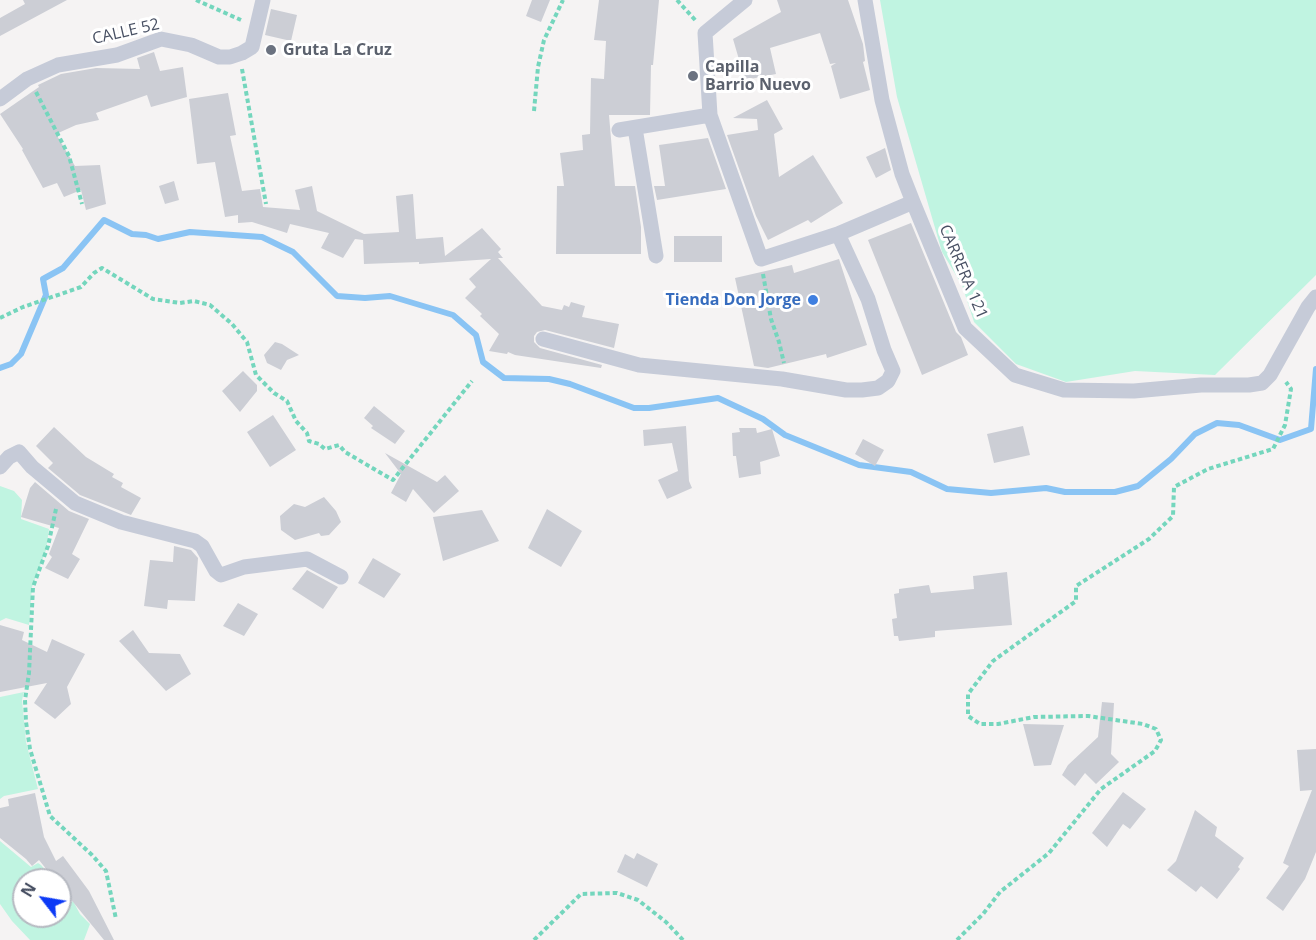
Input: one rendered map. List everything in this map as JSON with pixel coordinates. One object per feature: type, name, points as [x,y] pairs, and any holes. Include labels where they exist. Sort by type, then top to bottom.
[{"type":"street","points":[[252,47],[263,0]]},
{"type":"street","points":[[745,0],[705,33],[710,114],[761,259],[838,234],[913,202]]},
{"type":"street","name":"CARRERA 121","points":[[865,0],[886,117],[902,174],[913,202],[965,328],[1015,375],[1064,390],[1134,392],[1201,385],[1262,383],[1270,375],[1308,307],[1316,297]]},
{"type":"street","name":"CALLE 52","points":[[0,99],[27,79],[58,65],[117,55],[162,39],[191,45],[219,57],[238,54],[252,47]]},
{"type":"street","points":[[656,256],[627,129],[710,114]]},
{"type":"street","points":[[543,339],[639,365],[782,379],[826,387],[862,390],[879,388],[888,381],[893,371],[868,299],[838,234]]},
{"type":"street","points":[[0,467],[9,457],[20,452],[32,467],[75,502],[121,522],[195,541],[202,546],[216,571],[221,575],[244,567],[307,559],[341,577]]},
{"type":"path","points":[[196,0],[241,19],[252,47]]},
{"type":"path","points":[[534,111],[538,66],[544,40],[563,0]]},
{"type":"path","points":[[677,0],[705,33]]},
{"type":"path","points":[[238,54],[266,204]]},
{"type":"path","points":[[27,79],[40,97],[69,156],[82,204]]},
{"type":"path","points":[[761,259],[771,319],[785,364],[782,379]]},
{"type":"path","points":[[0,318],[81,287],[102,268],[153,299],[180,303],[194,301],[210,305],[232,324],[247,342],[256,375],[274,393],[287,400],[296,421],[307,433],[309,441],[325,449],[339,445],[345,452],[393,480],[472,381]]},
{"type":"path","points":[[957,940],[983,914],[1000,892],[1049,853],[1101,789],[1155,751],[1161,740],[1156,729],[1143,724],[1088,716],[1034,717],[998,724],[980,724],[968,716],[968,694],[993,661],[1076,601],[1076,586],[1149,539],[1173,516],[1174,487],[1208,469],[1273,449],[1285,425],[1291,389],[1275,367]]},
{"type":"path","points":[[45,478],[54,491],[56,509],[48,546],[33,587],[29,673],[24,700],[30,749],[50,816],[106,871],[116,919]]},
{"type":"path","points":[[534,940],[581,894],[617,893],[638,900],[666,922],[682,940]]},
{"type":"green space","points":[[880,0],[1316,0],[1316,275],[1215,375],[1135,371],[1066,382],[1016,364],[974,322],[962,285],[942,252],[897,97]]},
{"type":"green space","points":[[0,486],[14,491],[22,500],[21,519],[49,529],[46,550],[32,587],[29,625],[6,618],[0,621]]},
{"type":"green space","points":[[24,692],[22,700],[26,742],[38,789],[4,796],[0,799],[0,697]]},
{"type":"green space","points":[[0,841],[31,867],[38,863],[44,868],[12,868],[12,921],[0,904]]},
{"type":"green space","points":[[73,901],[80,914],[90,924],[84,940],[30,940],[19,928],[72,928]]},
{"type":"building","points":[[23,0],[67,0],[0,36],[0,18],[25,4]]},
{"type":"building","points":[[532,0],[550,0],[541,22],[526,16]]},
{"type":"building","points":[[599,0],[659,0],[653,65],[651,65],[650,115],[609,115],[615,186],[635,186],[641,227],[641,254],[556,254],[557,186],[564,186],[560,153],[583,150],[582,135],[590,134],[591,78],[604,79],[606,41],[594,40]]},
{"type":"building","points":[[777,0],[848,0],[863,44],[865,61],[863,62],[870,90],[840,99],[831,66],[836,63],[830,64],[820,33],[770,48],[776,74],[745,80],[733,39],[781,12]]},
{"type":"building","points":[[271,9],[297,15],[291,41],[265,35]]},
{"type":"building","points":[[154,52],[160,71],[183,67],[187,97],[151,107],[147,95],[96,113],[99,120],[76,125],[56,134],[75,166],[100,165],[106,204],[86,210],[81,190],[64,197],[57,183],[43,188],[23,149],[0,114],[39,87],[38,85],[61,74],[96,68],[140,69],[137,58]]},
{"type":"building","points":[[228,93],[236,135],[230,136],[242,191],[260,189],[263,207],[300,210],[295,190],[312,186],[317,211],[364,234],[399,232],[396,196],[413,194],[416,239],[443,237],[445,256],[482,228],[501,249],[498,252],[503,258],[498,258],[542,306],[562,310],[564,305],[569,307],[571,302],[585,306],[582,317],[619,324],[614,348],[545,330],[537,332],[534,336],[534,342],[540,348],[602,365],[601,368],[508,352],[507,354],[489,351],[499,334],[465,298],[476,287],[469,279],[491,259],[419,264],[419,262],[364,264],[363,240],[355,239],[343,258],[321,248],[329,233],[290,224],[287,233],[252,222],[238,223],[238,215],[225,217],[215,162],[197,164],[189,99]]},
{"type":"building","points":[[767,100],[783,129],[774,134],[779,177],[813,155],[843,203],[811,223],[808,220],[768,240],[756,216],[727,135],[758,130],[757,119],[733,118]]},
{"type":"building","points":[[708,138],[726,189],[657,200],[654,186],[665,186],[659,145]]},
{"type":"building","points":[[885,148],[891,170],[876,178],[866,157]]},
{"type":"building","points":[[174,181],[179,200],[165,204],[159,186]]},
{"type":"building","points":[[911,223],[956,332],[961,337],[968,355],[922,375],[868,240]]},
{"type":"building","points":[[674,236],[722,236],[722,262],[674,262]]},
{"type":"building","points":[[839,259],[867,345],[827,358],[826,354],[768,368],[754,366],[735,278],[792,265],[794,273]]},
{"type":"building","points":[[275,342],[299,355],[287,360],[281,370],[267,363],[264,355]]},
{"type":"building","points":[[243,371],[257,385],[257,391],[240,412],[222,391]]},
{"type":"building","points":[[374,406],[405,431],[395,444],[371,428],[373,426],[364,418]]},
{"type":"building","points":[[273,415],[296,450],[270,467],[247,432]]},
{"type":"building","points":[[686,426],[689,481],[692,488],[667,499],[658,480],[678,471],[672,443],[644,446],[643,430]]},
{"type":"building","points":[[1023,426],[1030,455],[994,463],[987,434]]},
{"type":"building","points":[[54,427],[86,457],[114,474],[112,477],[123,483],[121,487],[141,498],[131,515],[80,495],[48,468],[53,463],[36,446]]},
{"type":"building","points":[[739,428],[756,428],[757,433],[772,429],[780,456],[760,462],[761,474],[739,478],[736,456],[733,456],[732,433],[740,432]]},
{"type":"building","points":[[863,439],[884,450],[875,466],[855,454]]},
{"type":"building","points":[[385,453],[437,482],[445,475],[459,491],[434,513],[413,489],[406,502],[391,493],[401,474]]},
{"type":"building","points":[[35,482],[69,511],[89,519],[72,554],[80,559],[68,579],[45,568],[52,557],[49,554],[59,528],[21,517],[30,488]]},
{"type":"building","points":[[324,497],[336,511],[341,522],[329,535],[321,536],[319,533],[295,540],[281,530],[280,516],[294,504],[305,507]]},
{"type":"building","points":[[547,509],[582,531],[561,567],[528,548]]},
{"type":"building","points":[[482,510],[499,541],[443,561],[433,517]]},
{"type":"building","points":[[174,546],[191,550],[198,558],[195,601],[168,600],[167,609],[144,606],[150,560],[173,562]]},
{"type":"building","points":[[373,558],[401,574],[384,598],[358,583]]},
{"type":"building","points":[[307,570],[338,587],[323,609],[292,589]]},
{"type":"building","points":[[1007,572],[1012,625],[935,631],[935,637],[899,641],[898,636],[894,636],[892,619],[897,618],[894,594],[899,593],[899,589],[929,585],[931,593],[974,589],[973,576]]},
{"type":"building","points":[[238,603],[258,614],[244,636],[223,626]]},
{"type":"building","points":[[0,625],[24,632],[22,640],[47,652],[52,639],[85,654],[67,687],[71,704],[55,719],[34,703],[47,683],[0,692]]},
{"type":"building","points":[[133,630],[149,653],[180,654],[191,674],[166,691],[119,641]]},
{"type":"building","points":[[1102,702],[1114,703],[1111,754],[1119,762],[1096,784],[1085,773],[1075,786],[1062,775],[1068,765],[1098,737]]},
{"type":"building","points":[[1023,724],[1064,725],[1051,765],[1034,766]]},
{"type":"building","points":[[1316,749],[1316,852],[1305,879],[1283,911],[1266,898],[1289,866],[1283,863],[1312,790],[1300,791],[1297,750]]},
{"type":"building","points":[[1123,792],[1146,809],[1130,829],[1123,824],[1107,847],[1092,833]]},
{"type":"building","points":[[35,793],[44,837],[56,861],[63,856],[72,868],[45,868],[39,860],[32,866],[0,838],[0,808],[9,806],[8,799]]},
{"type":"building","points":[[1195,810],[1217,827],[1215,836],[1244,858],[1238,867],[1240,869],[1217,899],[1201,886],[1196,892],[1167,870],[1176,861]]},
{"type":"building","points":[[637,853],[658,864],[647,887],[617,872],[625,854],[634,859]]},
{"type":"building","points":[[72,868],[89,891],[114,940],[104,940],[72,901]]},
{"type":"waterway","points":[[0,368],[11,364],[21,354],[46,295],[43,279],[63,268],[104,220],[132,234],[158,239],[190,232],[262,237],[293,252],[337,296],[365,298],[390,296],[453,315],[476,335],[483,362],[504,378],[549,379],[570,384],[634,408],[718,398],[763,419],[785,435],[859,465],[911,472],[947,489],[991,493],[1046,488],[1065,492],[1115,492],[1138,486],[1171,459],[1195,434],[1217,423],[1239,425],[1280,440],[1311,429],[1316,369]]},
{"type":"place","name":"Gruta La Cruz","points":[[271,50]]},
{"type":"place","name":"Capilla Barrio Nuevo","points":[[693,76]]},
{"type":"place","name":"Tienda Don Jorge","points":[[813,300]]}]
